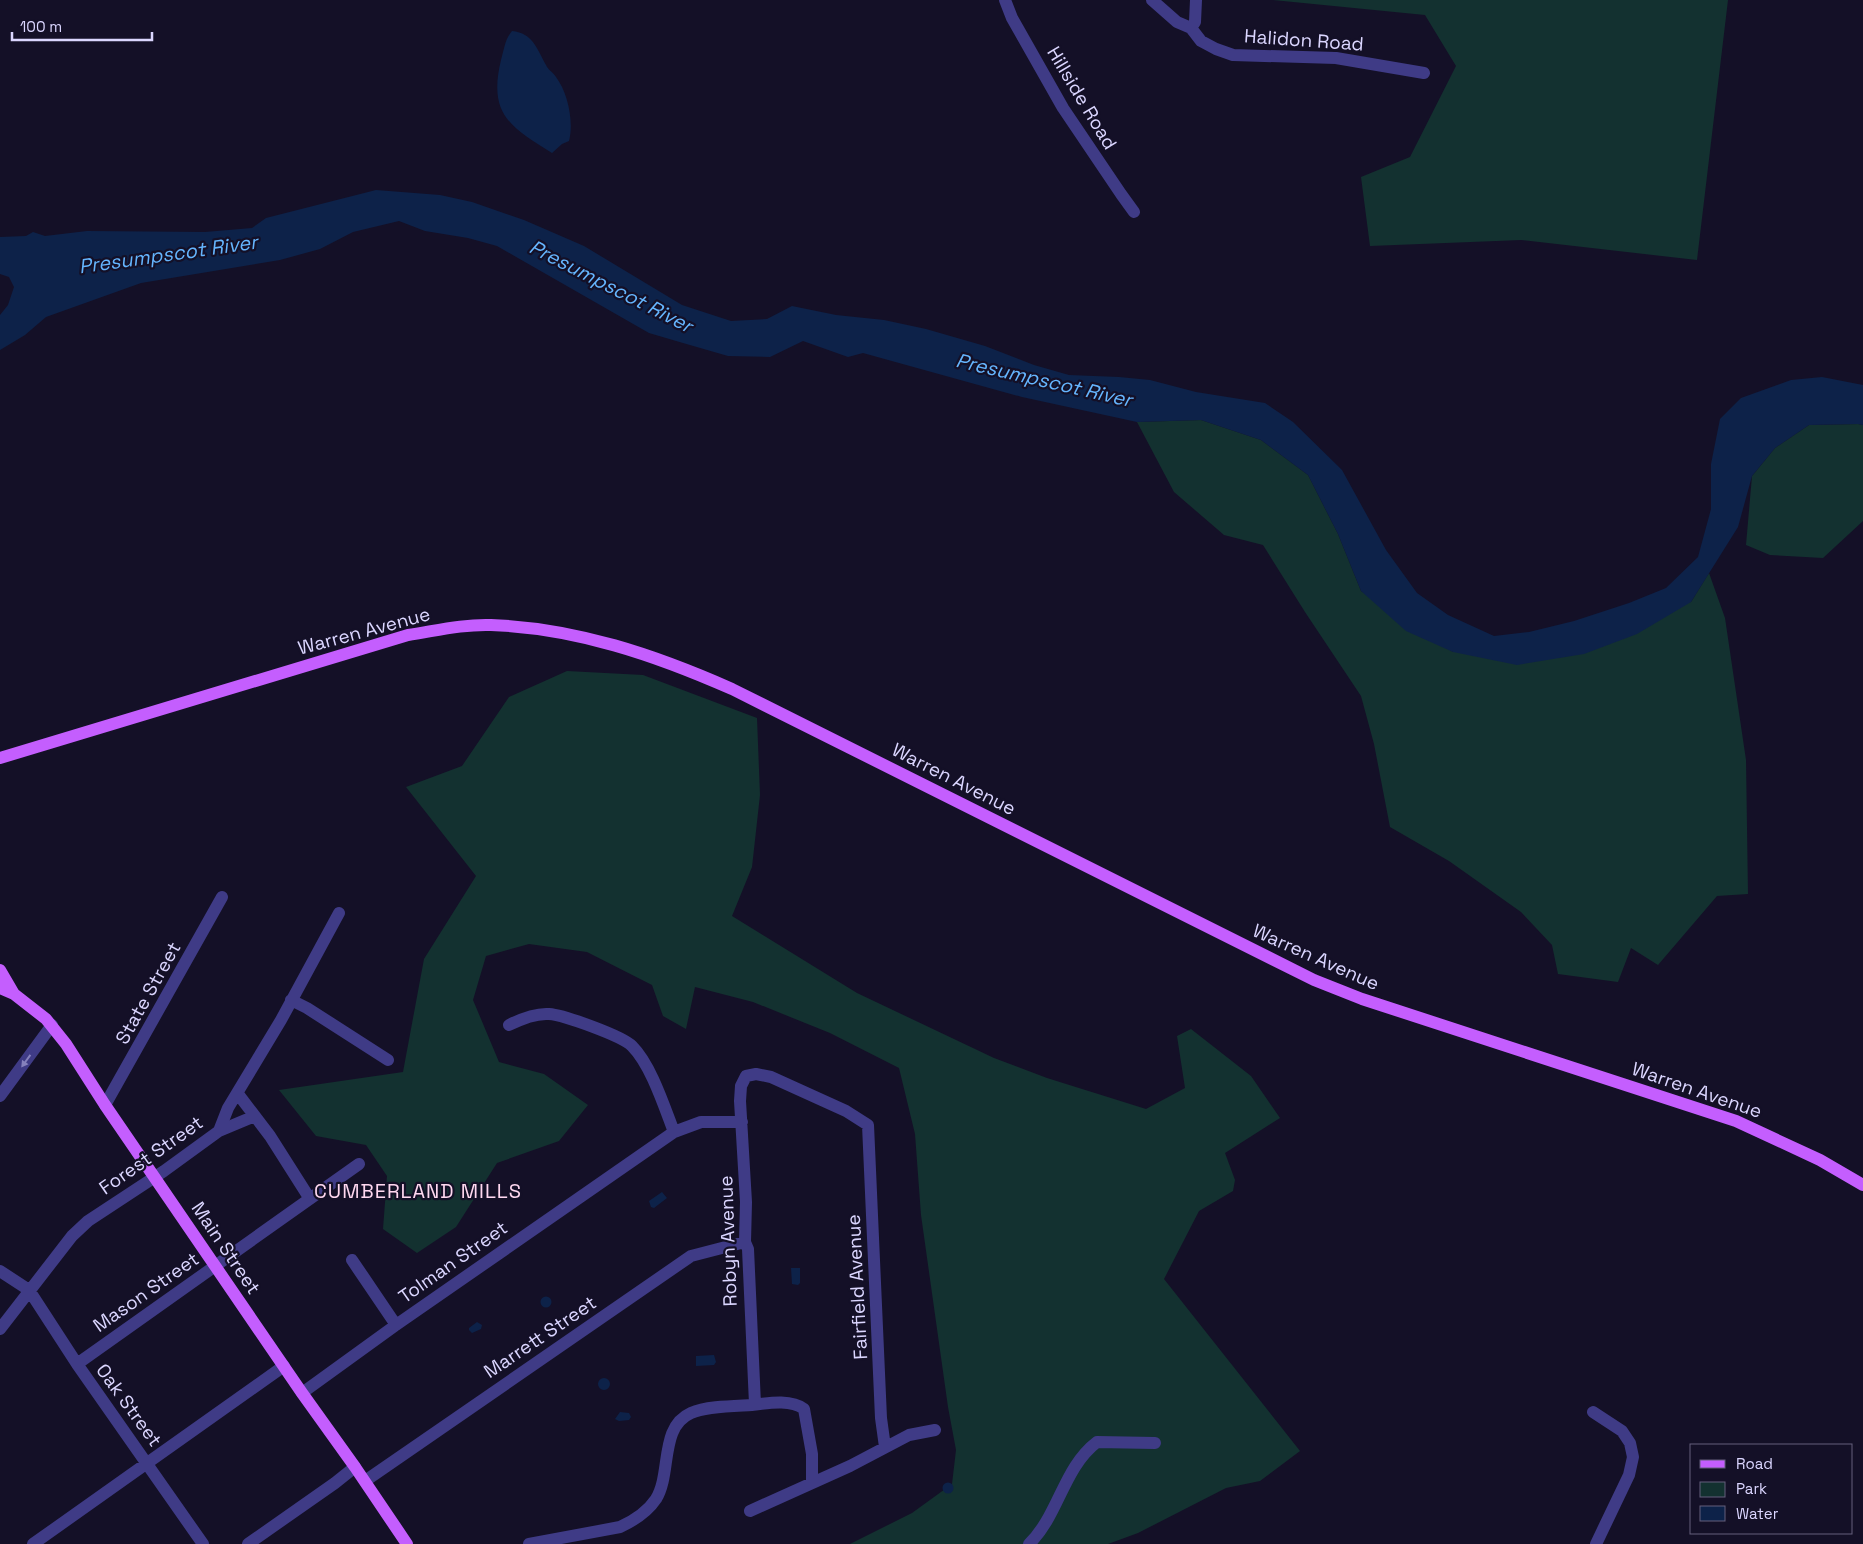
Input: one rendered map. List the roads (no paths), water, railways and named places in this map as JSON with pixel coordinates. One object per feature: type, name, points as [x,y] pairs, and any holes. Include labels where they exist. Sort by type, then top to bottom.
[{"type":"main road","name":"Warren Avenue","points":[[0,758],[408,636],[463,626],[490,625],[576,634],[635,650],[688,669],[732,689],[1314,980],[1362,999],[1736,1121],[1820,1160],[1863,1185]]},
{"type":"main road","points":[[0,970],[14,994]]},
{"type":"main road","name":"Main Street","points":[[0,988],[14,994],[52,1025],[407,1544]]},
{"type":"street","name":"Hillside Road","points":[[1006,0],[1012,18],[1063,108],[1134,212]]},
{"type":"street","name":"Halidon Road","points":[[1152,0],[1177,22],[1191,28],[1201,41],[1216,50],[1233,55],[1336,58],[1424,73]]},
{"type":"street","points":[[1191,28],[1195,22],[1196,0]]},
{"type":"street","name":"State Street","points":[[105,1105],[222,897]]},
{"type":"street","name":"Forest Street","points":[[0,1329],[28,1290],[72,1236],[88,1222],[156,1177],[219,1131],[228,1108],[238,1094],[339,913]]},
{"type":"street","points":[[291,1000],[307,1008],[388,1060]]},
{"type":"street","points":[[509,1025],[524,1018],[549,1014],[600,1029],[631,1045],[651,1074],[674,1132]]},
{"type":"street","points":[[0,1096],[52,1025]]},
{"type":"street","name":"Robyn Avenue","points":[[755,1404],[748,1250],[745,1242],[746,1202],[741,1086],[746,1076],[756,1074],[771,1077],[846,1111],[868,1125]]},
{"type":"street","points":[[238,1094],[310,1198]]},
{"type":"street","points":[[219,1131],[255,1116]]},
{"type":"street","name":"Tolman Street","points":[[302,1393],[396,1324],[674,1132],[701,1122],[742,1122]]},
{"type":"street","name":"Fairfield Avenue","points":[[868,1125],[884,1447]]},
{"type":"street","name":"Mason Street","points":[[77,1364],[359,1164]]},
{"type":"street","name":"Marrett Street","points":[[364,1481],[691,1256],[745,1242]]},
{"type":"street","points":[[352,1260],[396,1324]]},
{"type":"street","name":"Oak Street","points":[[0,1270],[28,1290],[77,1364],[203,1544]]},
{"type":"street","points":[[33,1544],[284,1366]]},
{"type":"street","points":[[530,1544],[620,1527],[629,1523],[649,1508],[656,1500],[664,1480],[668,1448],[675,1426],[692,1412],[755,1404],[798,1404],[804,1409],[812,1454],[812,1482]]},
{"type":"street","points":[[1593,1412],[1622,1431],[1630,1443],[1633,1456],[1629,1475],[1596,1544]]},
{"type":"street","points":[[750,1511],[850,1466],[909,1435],[935,1430]]},
{"type":"street","points":[[1029,1544],[1047,1518],[1074,1468],[1097,1442],[1155,1443]]},
{"type":"street","points":[[248,1544],[355,1467]]},
{"type":"water","points":[[512,31],[519,32],[530,38],[547,67],[555,75],[567,99],[571,125],[569,141],[562,144],[552,153],[524,135],[514,126],[500,106],[498,78],[505,45]]},
{"type":"water","name":"Presumpscot River","points":[[376,190],[440,195],[472,202],[524,220],[584,246],[682,305],[731,321],[767,319],[792,306],[836,315],[884,320],[926,329],[985,346],[1034,365],[1069,375],[1150,380],[1196,392],[1265,403],[1293,422],[1342,470],[1386,550],[1417,593],[1448,615],[1494,636],[1529,632],[1574,621],[1629,603],[1666,588],[1698,557],[1711,509],[1711,464],[1720,419],[1741,398],[1791,380],[1822,377],[1863,385],[1863,425],[1809,425],[1775,448],[1752,476],[1738,527],[1691,602],[1637,634],[1584,654],[1517,665],[1453,652],[1406,631],[1361,591],[1338,534],[1308,475],[1261,440],[1201,420],[1137,422],[1022,397],[863,353],[848,357],[803,341],[770,357],[728,356],[649,333],[497,246],[468,238],[425,231],[399,221],[353,232],[320,249],[280,260],[141,283],[46,317],[25,335],[0,350],[0,315],[8,305],[14,287],[9,277],[0,274],[0,237],[26,236],[33,232],[45,236],[87,231],[205,232],[252,228],[266,218]]},
{"type":"water","points":[[662,1192],[667,1198],[654,1208],[651,1207],[649,1201]]},
{"type":"water","points":[[791,1268],[800,1268],[800,1283],[798,1285],[792,1284]]},
{"type":"water","points":[[546,1296],[552,1302],[546,1308],[540,1302]]},
{"type":"water","points":[[477,1322],[482,1325],[481,1329],[472,1333],[469,1328]]},
{"type":"water","points":[[714,1355],[716,1362],[714,1365],[696,1366],[696,1356]]},
{"type":"water","points":[[604,1378],[610,1384],[604,1390],[598,1384]]},
{"type":"water","points":[[620,1412],[629,1413],[631,1417],[629,1420],[619,1421],[615,1419]]},
{"type":"water","points":[[948,1482],[954,1488],[948,1494],[942,1488]]},
{"type":"district","name":"CUMBERLAND MILLS","points":[[418,1191]]}]
